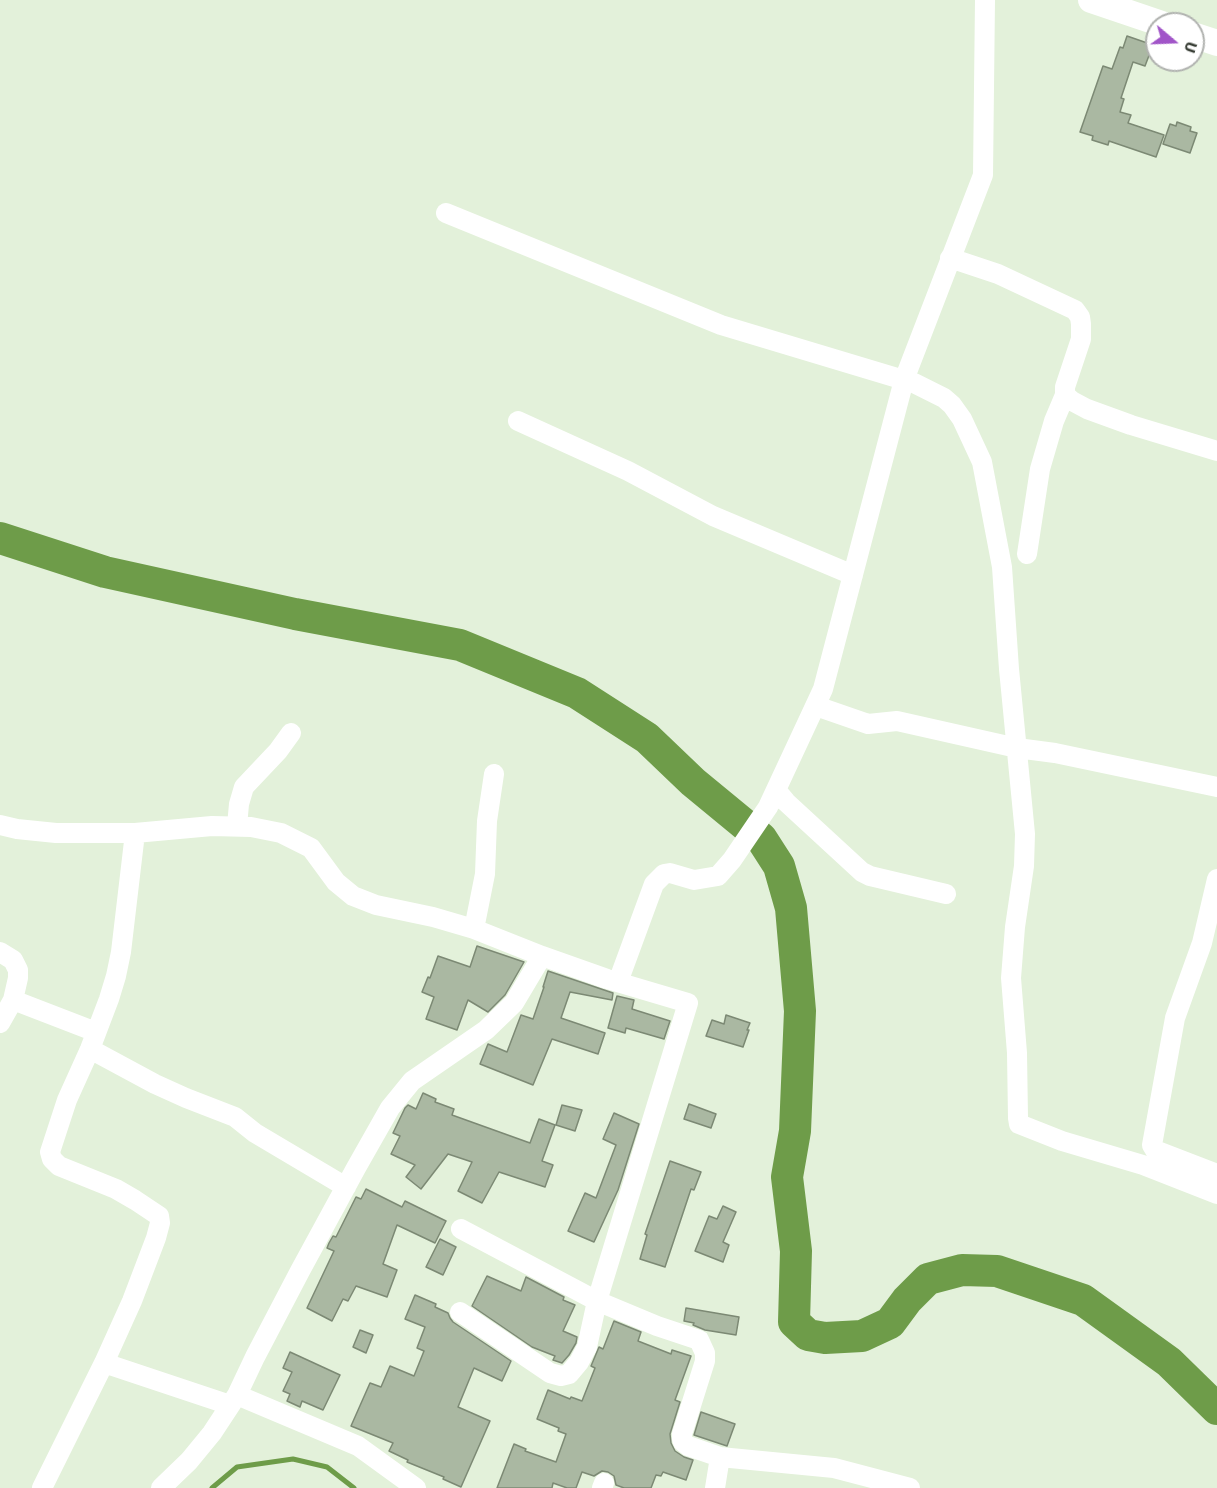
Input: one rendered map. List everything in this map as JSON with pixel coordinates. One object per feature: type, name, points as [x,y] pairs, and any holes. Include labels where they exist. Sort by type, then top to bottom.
[{"type":"street","points":[[618,982],[654,884],[664,874],[670,873],[694,880],[718,876],[732,860],[772,798],[823,689],[904,380],[983,175],[985,0]]},
{"type":"street","points":[[1091,0],[1145,19]]},
{"type":"street","points":[[446,213],[721,325],[914,383],[944,398],[952,405],[962,419],[982,462],[1002,567],[1025,834],[1024,866],[1015,927],[1011,978],[1017,1053],[1019,1124],[1062,1141],[1143,1165],[1217,1194]]},
{"type":"street","points":[[950,258],[998,274],[1075,310],[1080,317],[1081,339],[1040,469],[1027,554]]},
{"type":"street","points":[[1065,395],[1072,402],[1087,409],[1217,451]]},
{"type":"street","points":[[518,421],[628,471],[713,516],[853,575]]},
{"type":"street","points":[[816,706],[868,724],[897,721],[1017,748],[1065,755],[1217,787]]},
{"type":"street","points":[[237,826],[239,804],[244,787],[291,733]]},
{"type":"street","points":[[474,928],[485,874],[494,774]]},
{"type":"street","points":[[772,798],[786,802],[862,872],[870,876],[946,894]]},
{"type":"street","points":[[0,825],[56,833],[135,833],[212,826],[251,827],[281,833],[311,848],[336,882],[353,896],[376,905],[474,928],[542,956],[688,1003],[597,1301],[587,1347],[579,1362],[569,1374],[561,1376],[544,1370],[460,1312]]},
{"type":"street","points":[[42,1488],[132,1301],[160,1223],[159,1216],[116,1189],[64,1168],[55,1162],[50,1152],[67,1101],[109,999],[121,952],[135,833]]},
{"type":"street","points":[[1217,879],[1202,943],[1175,1018],[1152,1145],[1155,1150],[1217,1174]]},
{"type":"street","points":[[0,952],[13,960],[18,970],[13,1000],[0,1023]]},
{"type":"street","points":[[161,1488],[189,1461],[212,1433],[233,1400],[390,1108],[412,1081],[486,1030],[514,1003],[542,956]]},
{"type":"street","points":[[13,1000],[93,1041],[155,1084],[235,1117],[255,1133],[346,1187]]},
{"type":"street","points":[[461,1229],[597,1301],[699,1341],[705,1353],[705,1361],[682,1434],[682,1440],[688,1446],[720,1457],[834,1468],[887,1485],[910,1488]]},
{"type":"street","points":[[104,1363],[233,1400],[358,1446],[416,1488]]},
{"type":"street","points":[[715,1488],[720,1457]]},
{"type":"building","points":[[1127,36],[1145,42],[1145,66],[1133,62],[1121,98],[1124,99],[1120,112],[1131,115],[1128,123],[1164,135],[1156,157],[1109,141],[1108,145],[1092,140],[1093,136],[1080,132],[1103,66],[1112,69],[1120,47],[1123,48]]},
{"type":"building","points":[[1177,122],[1191,127],[1190,131],[1197,133],[1190,153],[1163,144],[1170,124],[1176,126]]},
{"type":"building","points":[[477,946],[524,962],[505,995],[488,1012],[468,1000],[457,1030],[426,1019],[434,997],[422,992],[438,956],[470,967]]},
{"type":"building","points":[[548,971],[613,993],[612,1000],[570,992],[561,1018],[605,1033],[598,1054],[552,1039],[533,1085],[480,1064],[488,1044],[507,1052],[521,1015],[533,1019]]},
{"type":"building","points":[[617,996],[634,1000],[632,1009],[670,1021],[664,1039],[626,1028],[625,1033],[608,1028]]},
{"type":"building","points":[[726,1015],[750,1023],[743,1047],[706,1036],[712,1020],[724,1024]]},
{"type":"building","points":[[423,1093],[436,1099],[435,1102],[454,1109],[452,1115],[530,1143],[539,1119],[555,1125],[542,1161],[553,1165],[545,1187],[499,1172],[482,1203],[458,1191],[472,1162],[448,1154],[421,1189],[406,1177],[415,1165],[391,1154],[400,1136],[393,1133],[405,1108],[408,1105],[416,1109]]},
{"type":"building","points":[[689,1104],[716,1114],[711,1128],[684,1119]]},
{"type":"building","points":[[562,1105],[582,1110],[575,1131],[556,1125]]},
{"type":"building","points":[[614,1113],[639,1124],[618,1190],[594,1242],[568,1231],[585,1193],[596,1198],[616,1145],[603,1139]]},
{"type":"building","points":[[670,1161],[701,1172],[694,1190],[691,1189],[665,1267],[640,1259],[647,1235],[645,1234]]},
{"type":"building","points":[[366,1189],[402,1207],[405,1201],[446,1221],[435,1243],[397,1225],[383,1264],[397,1270],[387,1297],[356,1286],[348,1301],[343,1299],[332,1321],[307,1308],[334,1251],[327,1248],[329,1243],[333,1236],[336,1237],[356,1197],[361,1199]]},
{"type":"building","points":[[723,1206],[736,1212],[723,1242],[729,1245],[723,1262],[695,1251],[709,1216],[717,1219]]},
{"type":"building","points":[[440,1239],[456,1247],[443,1275],[426,1267]]},
{"type":"building","points":[[487,1276],[521,1291],[526,1277],[575,1305],[563,1331],[577,1337],[576,1343],[562,1363],[553,1360],[555,1356],[532,1347],[472,1306]]},
{"type":"building","points":[[415,1295],[436,1304],[435,1307],[448,1313],[453,1322],[511,1361],[502,1381],[474,1368],[458,1407],[490,1421],[461,1487],[389,1451],[393,1443],[351,1426],[370,1383],[381,1387],[390,1366],[414,1376],[424,1351],[417,1348],[425,1327],[405,1319]]},
{"type":"building","points":[[686,1308],[739,1317],[736,1335],[705,1330],[693,1325],[694,1323],[684,1321]]},
{"type":"building","points":[[614,1321],[641,1332],[638,1341],[671,1354],[672,1350],[691,1356],[675,1400],[680,1402],[670,1434],[675,1451],[693,1460],[686,1480],[663,1472],[661,1476],[656,1475],[651,1488],[624,1488],[616,1485],[614,1476],[602,1471],[594,1476],[582,1472],[576,1488],[567,1488],[553,1483],[552,1488],[497,1488],[514,1444],[526,1449],[525,1451],[556,1462],[566,1434],[558,1431],[559,1428],[537,1419],[548,1390],[582,1401],[595,1368],[591,1366],[599,1347],[603,1349]]},
{"type":"building","points":[[360,1330],[373,1335],[366,1353],[353,1347]]},
{"type":"building","points":[[290,1352],[340,1375],[323,1410],[302,1401],[300,1407],[287,1401],[290,1394],[283,1391],[292,1372],[283,1368]]},
{"type":"building","points":[[701,1412],[735,1424],[727,1446],[694,1435]]},
{"type":"waterway","points":[[0,538],[105,572],[295,614],[460,645],[577,693],[647,738],[693,782],[761,838],[779,866],[791,908],[800,1011],[795,1131],[787,1177],[796,1251],[794,1322],[808,1335],[825,1338],[862,1336],[890,1323],[907,1300],[928,1279],[962,1270],[997,1271],[1083,1300],[1169,1362],[1217,1409]]},
{"type":"waterway","points":[[212,1488],[237,1467],[293,1459],[327,1467],[354,1488]]}]
